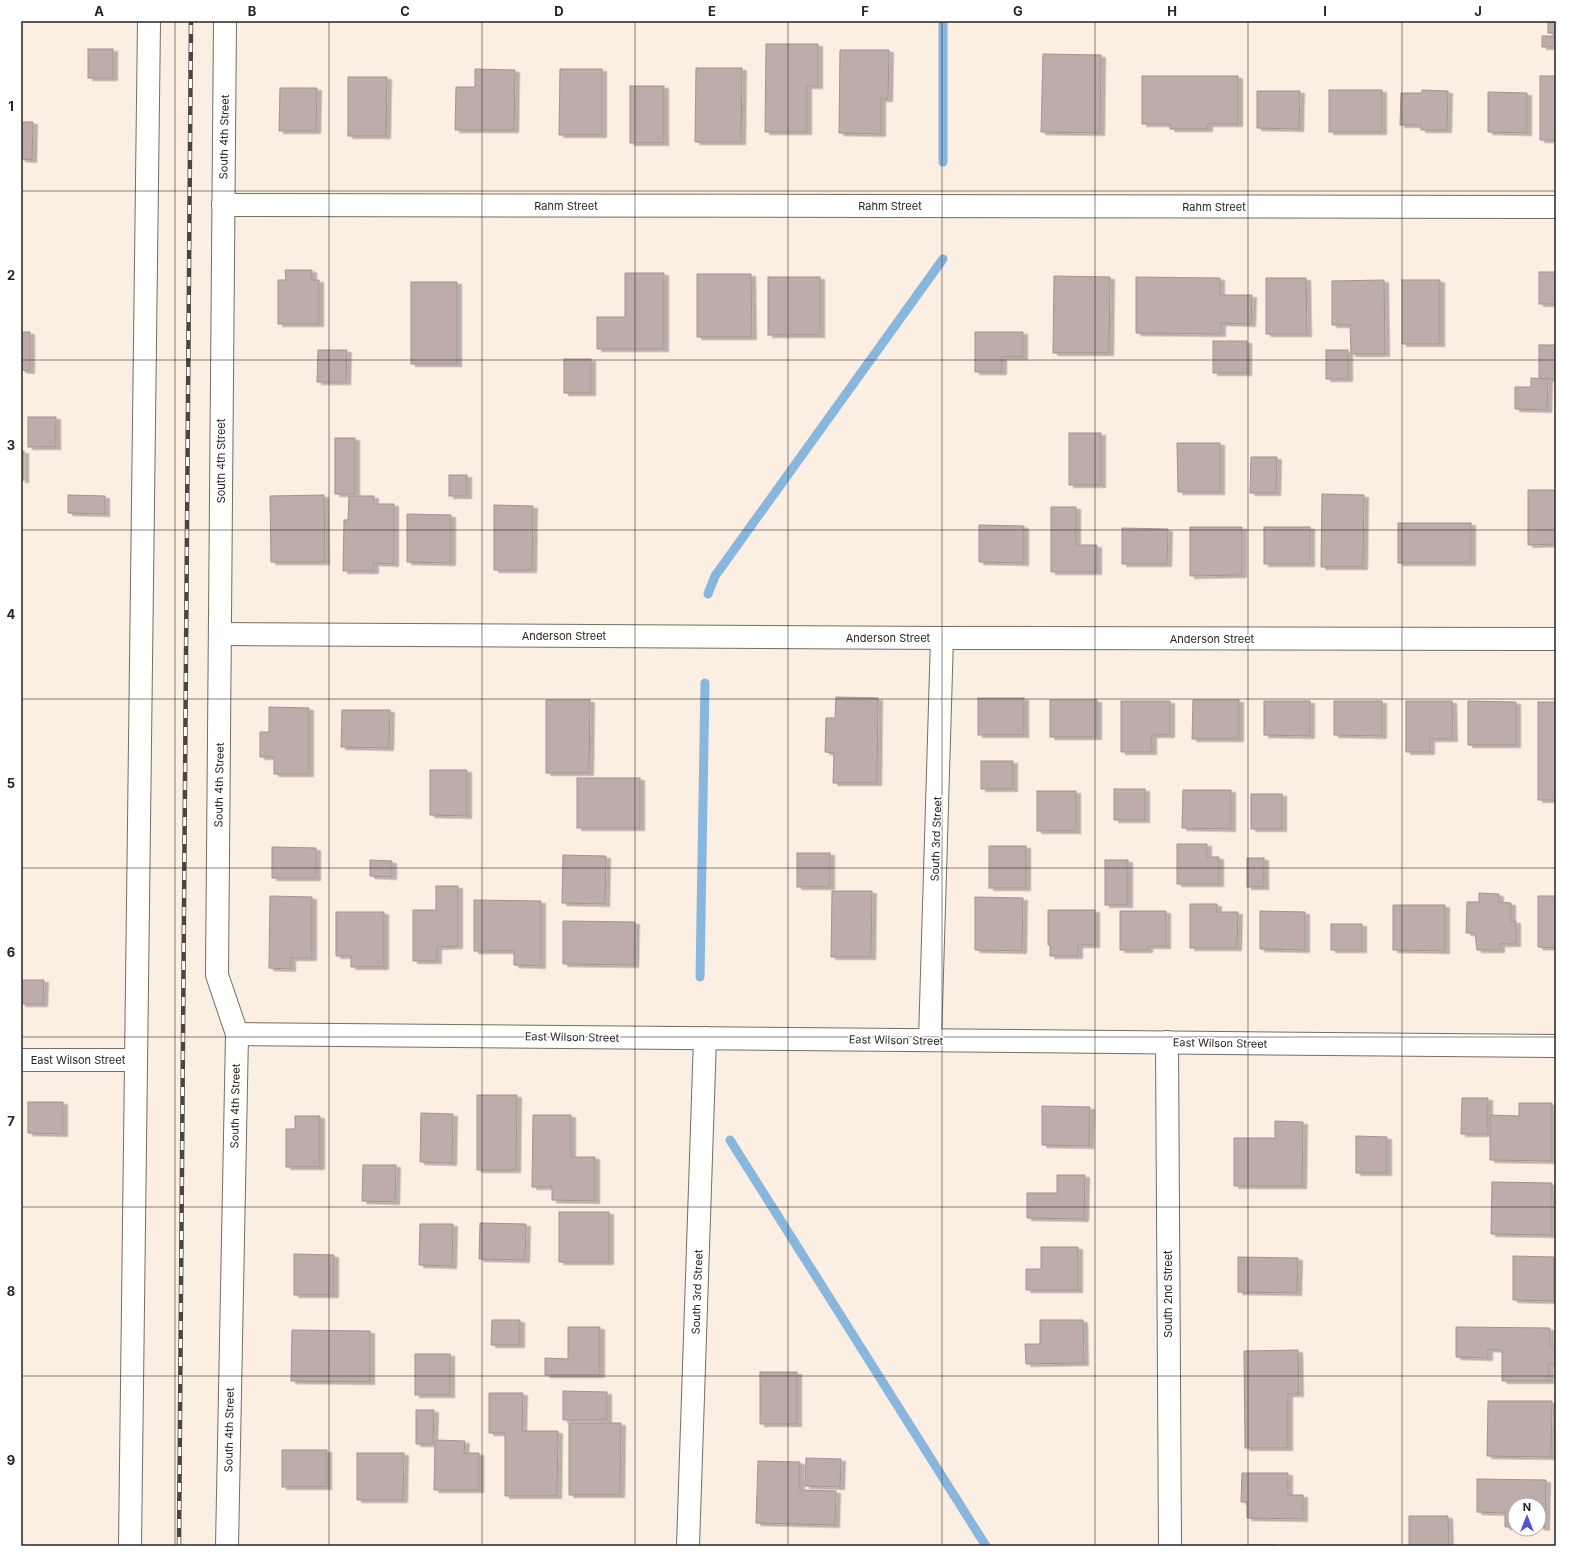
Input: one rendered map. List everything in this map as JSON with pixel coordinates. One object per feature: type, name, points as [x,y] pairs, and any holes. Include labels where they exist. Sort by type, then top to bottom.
[{"type":"street","points":[[130,1546],[149,21]]},
{"type":"street","name":"South 4th Street","points":[[225,21],[217,975],[237,1034],[227,1546]]},
{"type":"street","name":"Rahm Street","points":[[223,205],[1556,207]]},
{"type":"street","name":"Anderson Street","points":[[220,634],[942,638],[1556,639]]},
{"type":"street","name":"South 3rd Street","points":[[930,1040],[942,638]]},
{"type":"street","name":"East Wilson Street","points":[[237,1034],[1556,1046]]},
{"type":"street","name":"South 3rd Street","points":[[688,1546],[705,1038]]},
{"type":"street","name":"South 2nd Street","points":[[1167,1042],[1170,1546]]},
{"type":"street","name":"East Wilson Street","points":[[21,1060],[136,1060]]},
{"type":"building","points":[[1548,21],[1556,21],[1556,33],[1548,33]]},
{"type":"building","points":[[1542,36],[1556,36],[1556,47],[1542,47]]},
{"type":"building","points":[[766,44],[818,44],[818,86],[807,86],[807,132],[765,132]]},
{"type":"building","points":[[88,49],[113,49],[113,78],[88,78]]},
{"type":"building","points":[[840,50],[889,50],[888,99],[881,99],[881,134],[839,133]]},
{"type":"building","points":[[1043,54],[1101,55],[1100,133],[1041,132]]},
{"type":"building","points":[[696,68],[742,68],[741,142],[695,142]]},
{"type":"building","points":[[475,69],[515,70],[514,130],[455,130],[456,87],[475,87]]},
{"type":"building","points":[[560,69],[602,69],[602,135],[559,135]]},
{"type":"building","points":[[1142,76],[1238,76],[1238,124],[1208,124],[1208,129],[1170,129],[1170,124],[1142,124]]},
{"type":"building","points":[[1540,76],[1556,76],[1556,140],[1540,140]]},
{"type":"building","points":[[348,77],[387,77],[386,136],[348,136]]},
{"type":"building","points":[[630,86],[664,86],[664,143],[630,143]]},
{"type":"building","points":[[280,88],[317,88],[316,131],[279,131]]},
{"type":"building","points":[[1329,90],[1382,90],[1382,132],[1329,132]]},
{"type":"building","points":[[1422,90],[1448,91],[1447,130],[1421,130],[1421,125],[1400,125],[1401,93],[1422,93]]},
{"type":"building","points":[[1257,91],[1300,91],[1299,129],[1257,128]]},
{"type":"building","points":[[1488,92],[1527,93],[1527,133],[1488,132]]},
{"type":"building","points":[[21,122],[33,122],[32,160],[21,159]]},
{"type":"building","points":[[285,270],[312,270],[312,280],[319,280],[319,324],[278,324],[278,280],[286,280]]},
{"type":"building","points":[[1539,272],[1556,272],[1556,304],[1539,304]]},
{"type":"building","points":[[625,273],[664,273],[664,349],[597,349],[597,317],[625,317]]},
{"type":"building","points":[[697,274],[751,274],[752,337],[697,337]]},
{"type":"building","points":[[1054,276],[1110,277],[1109,353],[1053,353]]},
{"type":"building","points":[[768,277],[820,277],[820,335],[768,335]]},
{"type":"building","points":[[1136,277],[1220,278],[1220,295],[1252,295],[1251,324],[1221,323],[1221,334],[1136,333]]},
{"type":"building","points":[[1266,278],[1306,278],[1307,334],[1266,334]]},
{"type":"building","points":[[1384,280],[1385,354],[1351,354],[1350,325],[1332,325],[1332,281]]},
{"type":"building","points":[[1402,280],[1440,280],[1440,344],[1402,344]]},
{"type":"building","points":[[411,282],[457,282],[457,364],[411,364]]},
{"type":"building","points":[[21,332],[30,332],[30,371],[21,370]]},
{"type":"building","points":[[975,332],[1023,332],[1023,357],[1002,357],[1002,372],[975,372]]},
{"type":"building","points":[[1213,341],[1247,341],[1247,373],[1213,373]]},
{"type":"building","points":[[1539,345],[1556,345],[1556,379],[1539,379]]},
{"type":"building","points":[[318,350],[347,350],[346,382],[317,382]]},
{"type":"building","points":[[1326,350],[1348,350],[1348,379],[1326,379]]},
{"type":"building","points":[[564,359],[591,359],[591,393],[564,393]]},
{"type":"building","points":[[1531,378],[1548,379],[1547,410],[1515,409],[1515,387],[1531,387]]},
{"type":"building","points":[[28,417],[56,417],[56,447],[28,447]]},
{"type":"building","points":[[1069,433],[1101,433],[1101,485],[1069,485]]},
{"type":"building","points":[[335,438],[355,438],[355,494],[335,494]]},
{"type":"building","points":[[1177,443],[1220,443],[1220,492],[1178,492]]},
{"type":"building","points":[[21,451],[24,451],[24,480],[21,480]]},
{"type":"building","points":[[1251,457],[1277,457],[1276,493],[1250,493]]},
{"type":"building","points":[[449,475],[467,475],[467,496],[449,496]]},
{"type":"building","points":[[1528,490],[1556,490],[1556,544],[1528,545]]},
{"type":"building","points":[[1322,494],[1364,495],[1363,567],[1321,567]]},
{"type":"building","points":[[68,495],[105,496],[105,514],[68,513]]},
{"type":"building","points":[[324,495],[325,562],[271,562],[270,496]]},
{"type":"building","points":[[349,496],[374,496],[374,504],[394,504],[394,564],[374,563],[374,571],[343,571],[344,520],[348,520]]},
{"type":"building","points":[[494,505],[533,506],[532,570],[494,570]]},
{"type":"building","points":[[1051,507],[1076,507],[1076,545],[1097,545],[1097,572],[1051,572]]},
{"type":"building","points":[[407,514],[451,515],[451,563],[407,562]]},
{"type":"building","points":[[1398,523],[1471,523],[1471,563],[1398,563]]},
{"type":"building","points":[[979,525],[1024,526],[1024,563],[979,562]]},
{"type":"building","points":[[1190,527],[1242,527],[1242,575],[1190,576]]},
{"type":"building","points":[[1264,527],[1310,527],[1310,564],[1264,564]]},
{"type":"building","points":[[1122,528],[1168,529],[1167,564],[1122,564]]},
{"type":"building","points":[[836,697],[878,698],[877,783],[833,783],[834,753],[825,752],[826,718],[835,718]]},
{"type":"building","points":[[978,698],[1024,698],[1024,735],[978,735]]},
{"type":"building","points":[[546,700],[590,700],[589,773],[546,773]]},
{"type":"building","points":[[1050,700],[1097,700],[1097,737],[1050,737]]},
{"type":"building","points":[[1193,700],[1239,700],[1239,739],[1192,739]]},
{"type":"building","points":[[1121,701],[1170,701],[1170,735],[1152,735],[1152,752],[1121,752]]},
{"type":"building","points":[[1264,701],[1310,701],[1310,736],[1264,735]]},
{"type":"building","points":[[1334,701],[1382,701],[1382,736],[1334,735]]},
{"type":"building","points":[[1406,701],[1452,701],[1453,739],[1430,739],[1430,752],[1406,752]]},
{"type":"building","points":[[1468,701],[1516,702],[1516,745],[1468,745]]},
{"type":"building","points":[[1538,702],[1556,702],[1556,800],[1538,800]]},
{"type":"building","points":[[269,707],[309,708],[309,774],[274,774],[274,757],[260,757],[260,732],[269,732]]},
{"type":"building","points":[[342,710],[390,710],[389,748],[341,747]]},
{"type":"building","points":[[981,761],[1013,761],[1013,789],[981,789]]},
{"type":"building","points":[[430,770],[467,770],[467,816],[430,815]]},
{"type":"building","points":[[577,778],[640,778],[640,828],[577,828]]},
{"type":"building","points":[[1114,789],[1145,789],[1145,820],[1114,820]]},
{"type":"building","points":[[1183,790],[1231,790],[1231,829],[1182,828]]},
{"type":"building","points":[[1037,791],[1076,791],[1076,831],[1037,831]]},
{"type":"building","points":[[1251,794],[1282,794],[1282,829],[1251,829]]},
{"type":"building","points":[[1177,844],[1207,844],[1207,857],[1219,857],[1219,884],[1177,884]]},
{"type":"building","points":[[989,846],[1026,846],[1026,888],[989,888]]},
{"type":"building","points":[[272,847],[316,848],[316,878],[272,878]]},
{"type":"building","points":[[797,853],[830,853],[830,887],[797,887]]},
{"type":"building","points":[[563,855],[606,856],[605,904],[562,903]]},
{"type":"building","points":[[1247,858],[1264,858],[1264,887],[1247,887]]},
{"type":"building","points":[[370,860],[392,861],[392,877],[370,876]]},
{"type":"building","points":[[1105,860],[1128,860],[1128,905],[1105,905]]},
{"type":"building","points":[[436,886],[458,886],[458,946],[437,947],[437,961],[413,961],[413,910],[436,910]]},
{"type":"building","points":[[832,891],[872,891],[871,957],[831,957]]},
{"type":"building","points":[[1479,893],[1499,894],[1499,902],[1511,903],[1511,921],[1516,921],[1516,944],[1500,944],[1500,950],[1477,950],[1475,933],[1466,933],[1467,902],[1479,902]]},
{"type":"building","points":[[270,896],[312,897],[312,958],[291,958],[291,969],[269,968]]},
{"type":"building","points":[[1538,896],[1556,896],[1556,948],[1538,947]]},
{"type":"building","points":[[975,897],[1023,898],[1022,951],[975,950]]},
{"type":"building","points":[[474,900],[541,901],[541,966],[514,965],[514,951],[474,951]]},
{"type":"building","points":[[1190,904],[1217,904],[1217,912],[1238,912],[1237,948],[1190,948]]},
{"type":"building","points":[[1393,905],[1445,905],[1445,951],[1393,950]]},
{"type":"building","points":[[1048,910],[1095,910],[1095,945],[1078,945],[1078,956],[1050,956],[1050,945],[1048,945]]},
{"type":"building","points":[[1120,911],[1166,911],[1166,946],[1148,946],[1148,950],[1120,950]]},
{"type":"building","points":[[1260,911],[1305,912],[1305,950],[1260,949]]},
{"type":"building","points":[[336,912],[384,912],[384,967],[351,967],[351,956],[336,956]]},
{"type":"building","points":[[563,921],[635,922],[634,965],[563,964]]},
{"type":"building","points":[[1331,924],[1362,924],[1362,950],[1331,950]]},
{"type":"building","points":[[21,980],[44,980],[43,1004],[21,1004]]},
{"type":"building","points":[[477,1095],[517,1095],[516,1170],[477,1170]]},
{"type":"building","points":[[1462,1098],[1488,1098],[1488,1134],[1461,1134]]},
{"type":"building","points":[[28,1102],[63,1102],[63,1134],[28,1133]]},
{"type":"building","points":[[1519,1103],[1552,1103],[1552,1161],[1490,1160],[1490,1115],[1519,1116]]},
{"type":"building","points":[[1042,1106],[1090,1107],[1089,1146],[1042,1145]]},
{"type":"building","points":[[421,1113],[453,1114],[452,1163],[420,1162]]},
{"type":"building","points":[[533,1115],[571,1115],[571,1157],[595,1157],[595,1201],[552,1200],[552,1187],[532,1187]]},
{"type":"building","points":[[295,1116],[320,1116],[320,1167],[286,1167],[286,1129],[295,1129]]},
{"type":"building","points":[[1275,1121],[1303,1122],[1302,1186],[1234,1186],[1234,1138],[1275,1138]]},
{"type":"building","points":[[1356,1136],[1387,1137],[1387,1173],[1356,1173]]},
{"type":"building","points":[[363,1165],[396,1165],[395,1202],[362,1201]]},
{"type":"building","points":[[1057,1175],[1085,1175],[1084,1219],[1027,1218],[1027,1193],[1057,1193]]},
{"type":"building","points":[[1492,1182],[1552,1183],[1552,1235],[1491,1234]]},
{"type":"building","points":[[559,1212],[609,1212],[609,1262],[559,1262]]},
{"type":"building","points":[[480,1223],[526,1224],[525,1260],[479,1259]]},
{"type":"building","points":[[420,1224],[453,1224],[452,1266],[419,1265]]},
{"type":"building","points":[[1041,1247],[1078,1247],[1078,1290],[1026,1290],[1026,1269],[1041,1269]]},
{"type":"building","points":[[294,1254],[334,1255],[334,1295],[294,1295]]},
{"type":"building","points":[[1513,1256],[1554,1257],[1554,1301],[1513,1300]]},
{"type":"building","points":[[1238,1257],[1298,1258],[1297,1293],[1238,1292]]},
{"type":"building","points":[[492,1320],[520,1320],[520,1345],[491,1345]]},
{"type":"building","points":[[1040,1320],[1083,1320],[1084,1363],[1026,1364],[1025,1344],[1040,1344]]},
{"type":"building","points":[[568,1327],[600,1327],[600,1375],[545,1375],[545,1358],[568,1359]]},
{"type":"building","points":[[1456,1327],[1550,1328],[1550,1345],[1556,1345],[1556,1364],[1549,1364],[1549,1381],[1502,1381],[1502,1350],[1488,1349],[1488,1358],[1456,1357]]},
{"type":"building","points":[[292,1330],[370,1331],[370,1382],[291,1381]]},
{"type":"building","points":[[1298,1350],[1299,1394],[1288,1394],[1288,1448],[1245,1448],[1244,1351]]},
{"type":"building","points":[[415,1354],[450,1354],[450,1395],[415,1395]]},
{"type":"building","points":[[760,1372],[797,1372],[797,1424],[760,1424]]},
{"type":"building","points":[[563,1391],[607,1392],[607,1420],[563,1420]]},
{"type":"building","points":[[489,1393],[523,1393],[522,1431],[558,1431],[557,1496],[505,1496],[505,1433],[489,1433]]},
{"type":"building","points":[[1488,1401],[1552,1401],[1551,1457],[1487,1456]]},
{"type":"building","points":[[416,1410],[434,1410],[433,1444],[416,1444]]},
{"type":"building","points":[[569,1423],[621,1423],[620,1495],[569,1495]]},
{"type":"building","points":[[435,1440],[465,1441],[464,1453],[479,1453],[479,1490],[434,1490]]},
{"type":"building","points":[[282,1450],[327,1450],[327,1487],[282,1487]]},
{"type":"building","points":[[357,1453],[404,1453],[403,1500],[357,1500]]},
{"type":"building","points":[[806,1458],[841,1459],[840,1487],[805,1486]]},
{"type":"building","points":[[758,1461],[800,1462],[800,1490],[836,1491],[835,1525],[756,1523]]},
{"type":"building","points":[[1242,1473],[1288,1473],[1288,1495],[1303,1495],[1303,1519],[1247,1518],[1247,1502],[1241,1502]]},
{"type":"building","points":[[1477,1479],[1546,1480],[1546,1497],[1507,1497],[1507,1527],[1505,1527],[1505,1513],[1477,1512]]},
{"type":"building","points":[[1409,1516],[1448,1516],[1449,1546],[1409,1546]]},
{"type":"building","points":[[1276,1545],[1276,1546],[1246,1546]]},
{"type":"waterway","points":[[943,21],[943,162]]},
{"type":"waterway","points":[[708,594],[715,576],[943,259]]},
{"type":"waterway","points":[[700,977],[705,683]]},
{"type":"waterway","points":[[730,1140],[986,1546]]},
{"type":"railway","points":[[179,1546],[191,21]]}]
